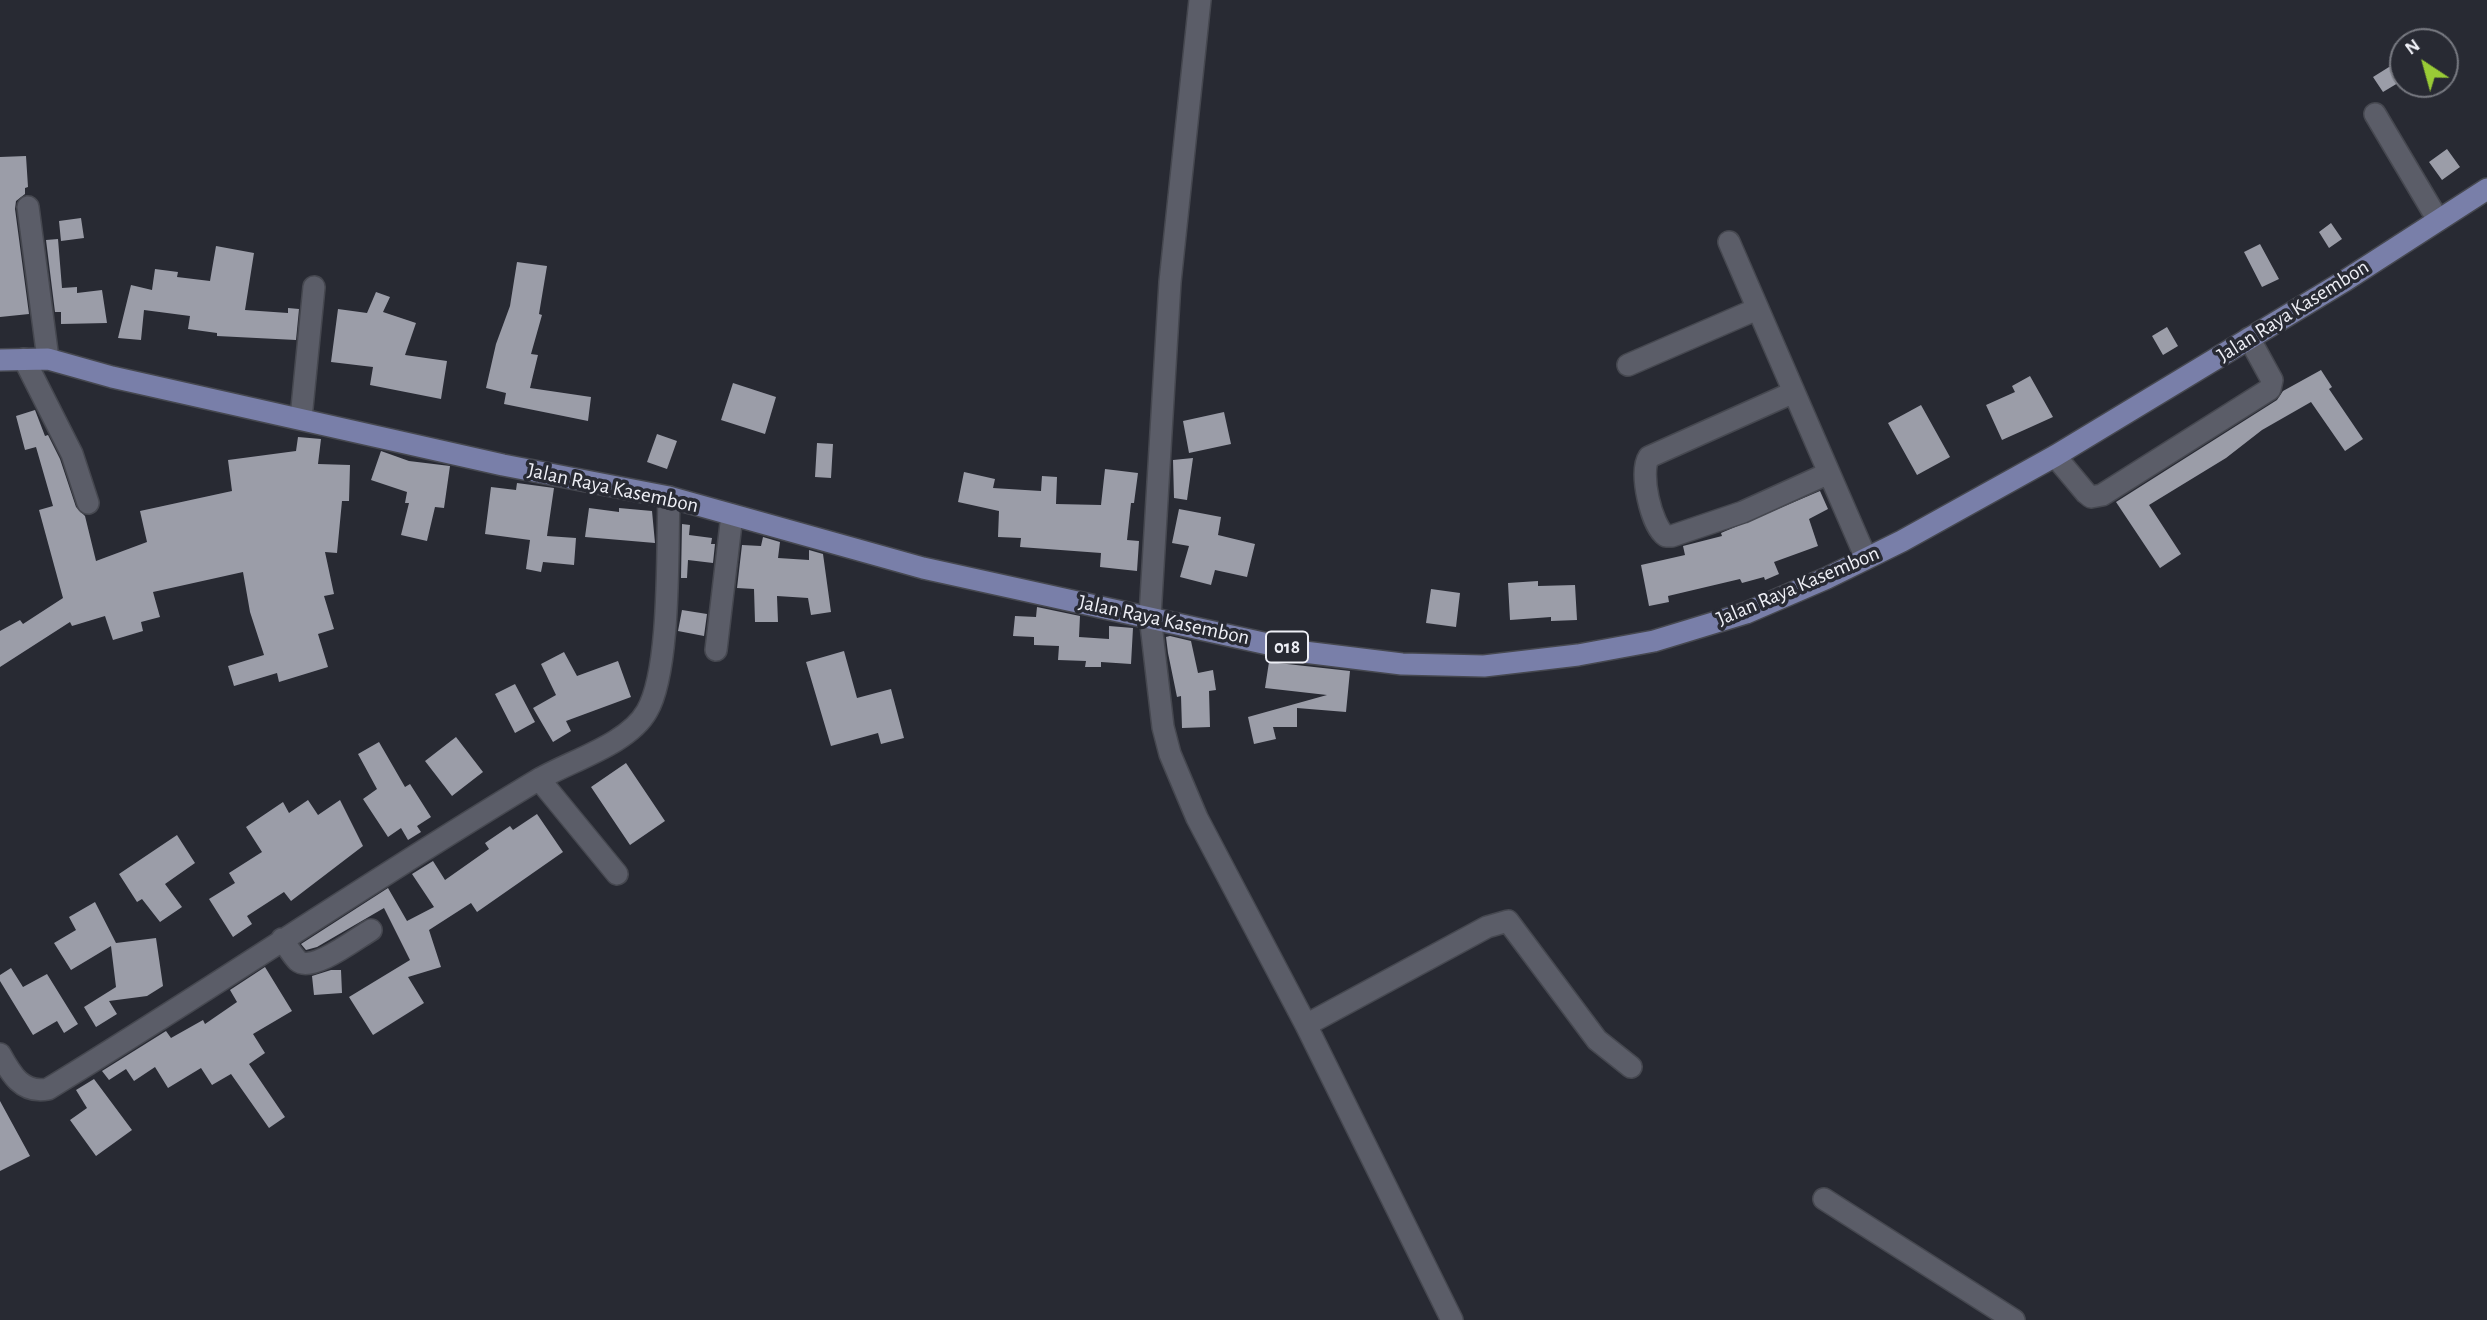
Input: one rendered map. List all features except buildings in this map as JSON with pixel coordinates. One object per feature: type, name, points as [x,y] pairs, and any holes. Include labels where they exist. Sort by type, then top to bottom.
[{"type":"main road","name":"Jalan Raya Kasembon","points":[[0,360],[48,359],[112,377],[503,465],[669,497],[923,568],[1304,652],[1357,660],[1484,666],[1578,655],[1698,629],[1746,613],[1866,558],[2055,456],[2487,189]]},
{"type":"street","points":[[1200,0],[1170,282],[1150,617],[1163,727],[1174,765],[1196,818],[1306,1025],[1452,1320]]},
{"type":"street","points":[[2375,114],[2438,220]]},
{"type":"street","points":[[29,207],[48,359]]},
{"type":"street","points":[[1729,242],[1866,558]]},
{"type":"street","points":[[301,418],[314,287]]},
{"type":"street","points":[[1628,365],[1757,309]]},
{"type":"street","points":[[2055,456],[2086,493],[2091,497],[2102,495],[2270,389],[2272,380],[2249,338]]},
{"type":"street","points":[[24,359],[72,454],[88,503]]},
{"type":"street","points":[[1794,392],[1649,457],[1643,470],[1656,527],[1666,536],[1672,537],[1743,512],[1829,473]]},
{"type":"street","points":[[0,1054],[17,1081],[36,1091],[48,1089],[191,1002],[282,939],[540,779],[624,735],[639,723],[658,684],[669,497]]},
{"type":"street","points":[[716,650],[732,515]]},
{"type":"street","points":[[540,779],[617,874]]},
{"type":"street","points":[[1306,1025],[1487,927],[1508,921],[1597,1040],[1632,1067]]},
{"type":"street","points":[[282,939],[299,962],[308,965],[318,962],[371,930]]},
{"type":"street","points":[[1824,1199],[2014,1320]]}]
